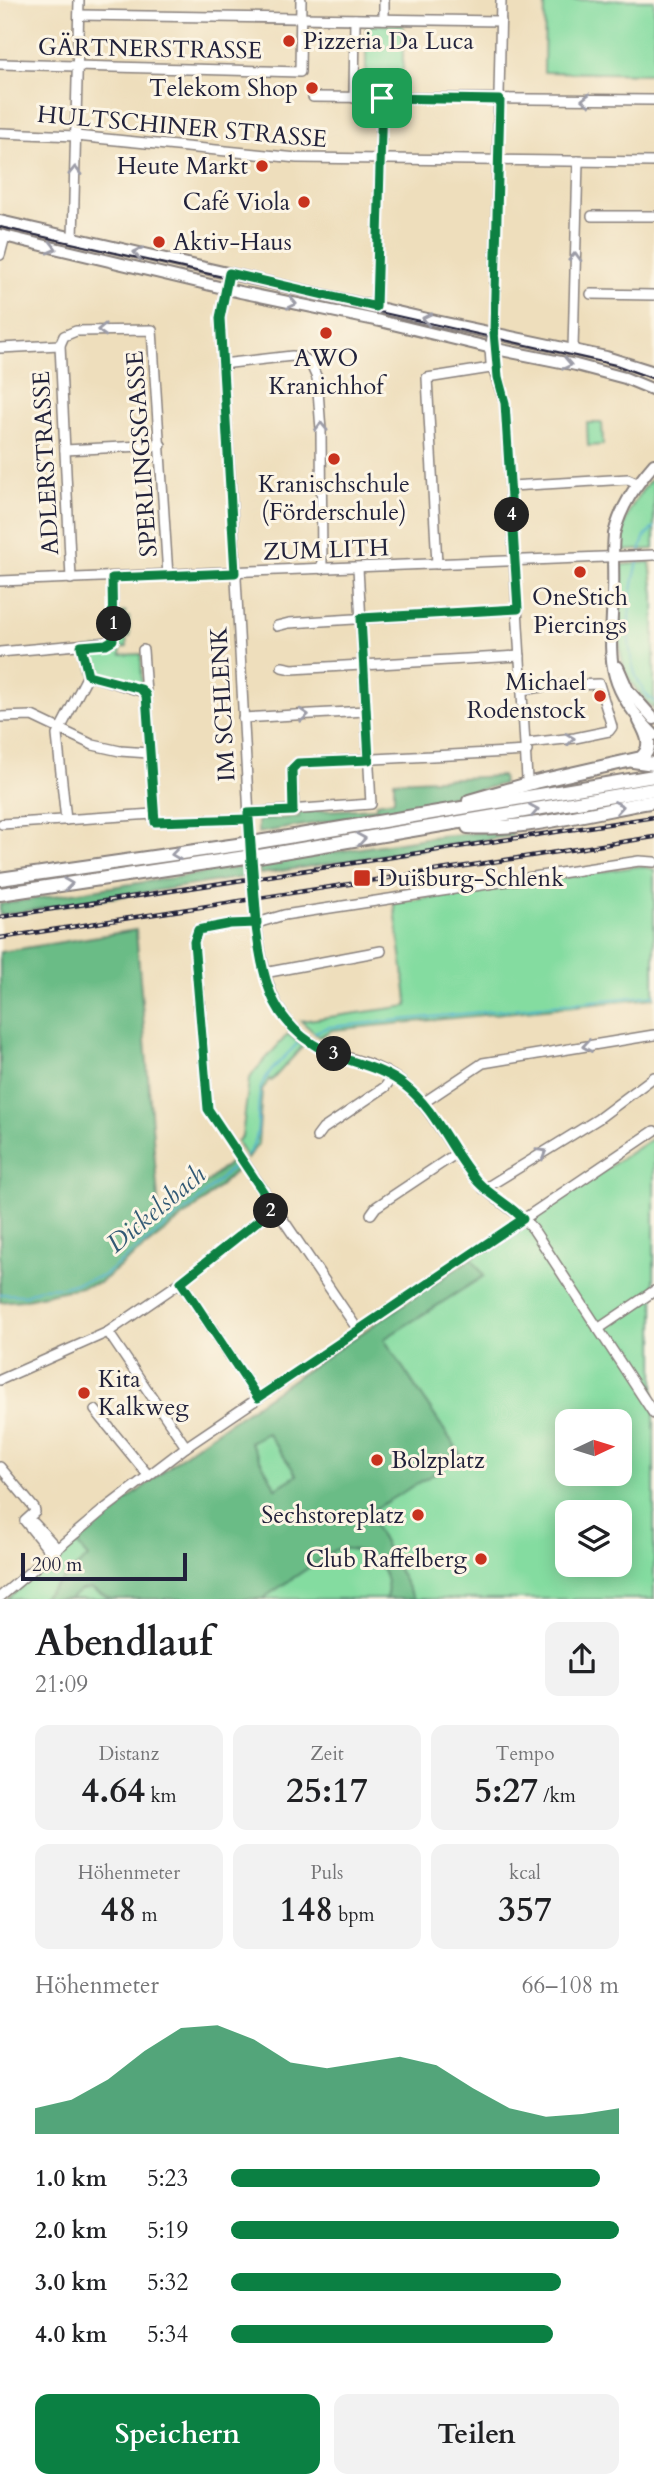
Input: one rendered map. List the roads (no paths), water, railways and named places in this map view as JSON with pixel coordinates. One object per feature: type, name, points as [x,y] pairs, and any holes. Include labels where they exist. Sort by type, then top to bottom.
[{"type":"highway","points":[[440,812],[531,780],[633,761],[646,754],[650,744],[639,721]]},
{"type":"highway","points":[[633,761],[654,764]]},
{"type":"highway","points":[[0,879],[258,842],[440,812],[652,787]]},
{"type":"highway","points":[[0,894],[443,826],[503,826],[652,787]]},
{"type":"main road","points":[[0,221],[651,368]]},
{"type":"main road","points":[[2,236],[493,349],[576,365],[625,378],[654,390]]},
{"type":"main road","points":[[654,464],[637,483],[619,514],[614,534],[611,645],[611,663],[626,705],[654,735]]},
{"type":"main road","points":[[611,645],[628,690],[654,719]]},
{"type":"street","points":[[73,239],[79,0]]},
{"type":"street","points":[[301,0],[301,19]]},
{"type":"street","points":[[384,0],[384,19]]},
{"type":"street","points":[[502,0],[493,349],[505,403],[522,690],[531,780]]},
{"type":"street","points":[[79,15],[501,21]]},
{"type":"street","name":"GÄRTNERSTRASSE","points":[[0,64],[300,72],[301,19]]},
{"type":"street","points":[[354,98],[355,19]]},
{"type":"street","points":[[313,97],[654,100]]},
{"type":"street","points":[[376,307],[382,98]]},
{"type":"street","name":"HULTSCHINER STRASSE","points":[[0,133],[76,136],[263,156],[654,162]]},
{"type":"street","points":[[573,349],[582,294],[584,216],[578,161]]},
{"type":"street","points":[[584,216],[654,216]]},
{"type":"street","points":[[0,255],[2,236]]},
{"type":"street","name":"IM SCHLENK","points":[[229,273],[220,318],[249,816],[257,923],[264,973],[275,1003],[304,1038],[323,1050],[393,1076],[423,1103],[484,1189],[512,1208],[533,1229],[654,1413]]},
{"type":"street","points":[[582,294],[654,295]]},
{"type":"street","name":"SPERLINGSGASSE","points":[[60,345],[64,336],[76,331],[152,330],[168,576]]},
{"type":"street","points":[[0,348],[60,345]]},
{"type":"street","name":"ADLERSTRASSE","points":[[60,345],[71,579]]},
{"type":"street","points":[[222,364],[302,357],[310,362],[317,379],[320,414],[322,569]]},
{"type":"street","points":[[438,564],[427,377],[496,371]]},
{"type":"street","points":[[65,450],[160,445]]},
{"type":"street","points":[[511,486],[628,479],[637,483]]},
{"type":"street","name":"ZUM LITH","points":[[0,581],[650,555]]},
{"type":"street","points":[[143,650],[155,822],[158,824],[371,804],[358,568]]},
{"type":"street","points":[[0,652],[106,644],[113,640],[112,578]]},
{"type":"street","points":[[277,626],[289,623],[518,609]]},
{"type":"street","points":[[66,820],[57,735],[88,675],[81,646]]},
{"type":"street","points":[[282,667],[292,669],[520,656]]},
{"type":"street","points":[[88,675],[144,692]]},
{"type":"street","points":[[293,811],[294,765],[527,747],[603,733],[612,728],[599,684],[522,690]]},
{"type":"street","points":[[243,718],[366,712]]},
{"type":"street","points":[[0,717],[32,716],[72,736],[107,749],[149,753]]},
{"type":"street","points":[[58,748],[72,736]]},
{"type":"street","points":[[2,825],[153,814]]},
{"type":"street","points":[[358,1330],[207,1104],[194,942],[198,930],[230,924],[257,923],[284,915],[639,861],[654,862]]},
{"type":"street","points":[[264,973],[381,951]]},
{"type":"street","points":[[423,1103],[483,1063],[654,1035]]},
{"type":"street","points":[[317,1137],[323,1129],[385,1087],[393,1076]]},
{"type":"street","points":[[484,1189],[597,1119],[654,1077]]},
{"type":"street","points":[[0,1597],[54,1550],[186,1447],[654,1131]]},
{"type":"street","points":[[371,1214],[376,1207],[457,1153]]},
{"type":"street","points":[[0,1380],[108,1332],[181,1282],[274,1208]]},
{"type":"street","points":[[181,1282],[258,1398]]},
{"type":"street","points":[[598,1329],[654,1291]]},
{"type":"street","points":[[108,1332],[186,1447]]},
{"type":"street","points":[[95,1410],[148,1475]]},
{"type":"street","points":[[0,1468],[34,1508],[27,1520],[54,1550]]},
{"type":"waterway","name":"Dickelsbach","points":[[640,552],[644,538],[654,527]]},
{"type":"waterway","name":"Dickelsbach","points":[[639,558],[629,613],[631,654],[635,673],[654,702]]},
{"type":"waterway","name":"Dickelsbach","points":[[315,1032],[329,1027],[654,995]]},
{"type":"waterway","name":"Dickelsbach","points":[[245,1157],[257,1133],[259,1096],[263,1082],[297,1044]]},
{"type":"waterway","name":"Dickelsbach","points":[[0,1294],[25,1295],[42,1288],[63,1287],[103,1276],[196,1202],[240,1160]]},
{"type":"tram line","points":[[0,227],[616,365],[654,379]]},
{"type":"railway","points":[[0,917],[654,817]]},
{"type":"railway","points":[[0,938],[654,837]]},
{"type":"place","name":"Pizzeria Da Luca","points":[[289,41]]},
{"type":"place","name":"Telekom Shop","points":[[312,88]]},
{"type":"place","name":"Heute Markt","points":[[262,166]]},
{"type":"place","name":"Café Viola","points":[[304,202]]},
{"type":"place","name":"Aktiv-Haus","points":[[159,242]]},
{"type":"place","name":"AWO Kranichhof","points":[[326,333]]},
{"type":"place","name":"Kranischschule (Förderschule)","points":[[334,459]]},
{"type":"place","name":"OneStich Piercings","points":[[580,572]]},
{"type":"place","name":"Michael Rodenstock","points":[[600,696]]},
{"type":"place","name":"Duisburg-Schlenk","points":[[362,878]]},
{"type":"place","name":"Kita Kalkweg","points":[[84,1393]]},
{"type":"place","name":"Bolzplatz","points":[[377,1460]]},
{"type":"place","name":"Sechstoreplatz","points":[[418,1515]]},
{"type":"place","name":"Club Raffelberg","points":[[481,1559]]}]
